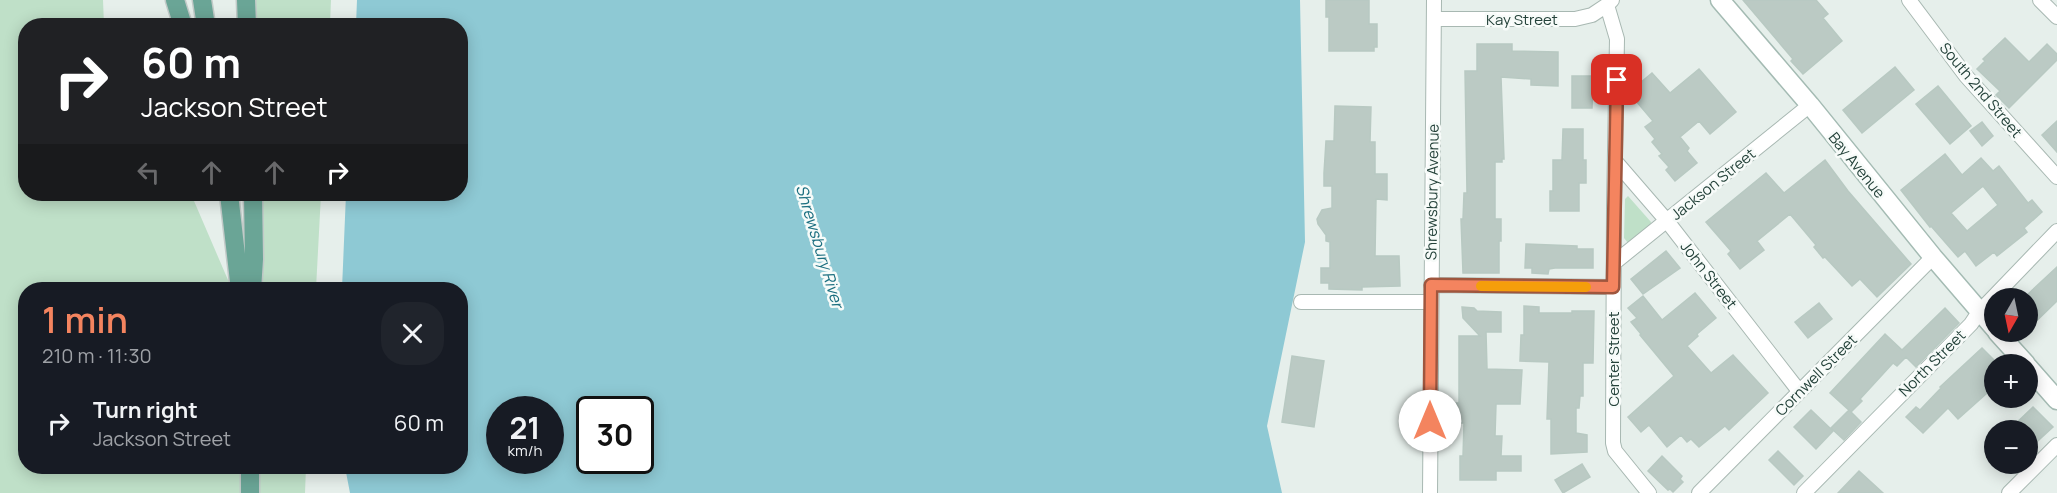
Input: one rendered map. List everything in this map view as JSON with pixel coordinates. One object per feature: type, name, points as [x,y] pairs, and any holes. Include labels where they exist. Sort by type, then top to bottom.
[{"type":"main road","points":[[175,0],[181,18]]},
{"type":"main road","points":[[187,0],[192,18]]},
{"type":"main road","points":[[202,0],[205,18]]},
{"type":"main road","points":[[213,0],[215,18]]},
{"type":"main road","points":[[246,0],[247,18]]},
{"type":"main road","points":[[230,201],[239,282]]},
{"type":"main road","points":[[253,201],[253,282]]},
{"type":"main road","points":[[250,474],[250,493]]},
{"type":"street","name":"Shrewsbury Avenue","points":[[1430,493],[1434,0]]},
{"type":"street","name":"Bay Avenue","points":[[1720,0],[1810,105],[1984,317]]},
{"type":"street","name":"South 2nd Street","points":[[1909,0],[1966,76],[2057,177]]},
{"type":"street","points":[[2040,0],[2057,17]]},
{"type":"street","name":"Kay Street","points":[[1434,19],[1575,19],[1592,15],[1609,2]]},
{"type":"street","name":"Center Street","points":[[1609,2],[1617,39],[1613,443],[1616,451],[1649,493]]},
{"type":"street","name":"Jackson Street","points":[[1614,263],[1810,105]]},
{"type":"street","name":"John Street","points":[[1616,162],[1667,221],[1799,391]]},
{"type":"street","name":"North Street","points":[[1804,493],[1967,328],[1979,312],[2057,231]]},
{"type":"street","name":"Cornwell Street","points":[[1699,493],[1933,257]]},
{"type":"street","points":[[1431,285],[1613,287]]},
{"type":"street","points":[[1301,302],[1431,302]]},
{"type":"street","name":"Bay Avenue","points":[[2006,342],[2017,354]]},
{"type":"street","name":"Bay Avenue","points":[[2038,378],[2057,400]]},
{"type":"street","points":[[2009,493],[2057,445]]},
{"type":"green space","points":[[0,0],[103,0],[104,18],[18,18],[18,201],[194,201],[228,280],[261,281],[259,201],[321,201],[316,282],[18,282],[18,474],[306,474],[305,493],[0,493]]},
{"type":"green space","points":[[254,0],[331,0],[330,18],[254,18]]},
{"type":"green space","points":[[1628,196],[1651,222],[1650,226],[1628,243],[1624,238],[1625,199]]},
{"type":"water","name":"Shrewsbury River","points":[[357,0],[1300,0],[1305,242],[1267,426],[1282,493],[350,493],[346,474],[468,474],[468,282],[342,282],[346,201],[468,201],[468,18],[356,18]]},
{"type":"building","points":[[1326,0],[1369,0],[1369,24],[1377,24],[1377,47],[1374,47],[1374,51],[1329,51],[1329,17],[1326,17]]},
{"type":"building","points":[[1743,0],[1816,0],[1828,14],[1823,18],[1842,41],[1803,74]]},
{"type":"building","points":[[2005,38],[2029,62],[2047,44],[2057,54],[2057,60],[2009,108],[1996,95],[2000,91],[1977,69],[1985,61],[1983,59]]},
{"type":"building","points":[[1477,44],[1512,44],[1512,51],[1558,52],[1558,86],[1531,85],[1531,79],[1501,77],[1504,159],[1502,162],[1495,162],[1495,219],[1501,219],[1499,273],[1463,273],[1461,219],[1463,219],[1464,193],[1467,193],[1465,71],[1477,71]]},
{"type":"building","points":[[1895,67],[1914,90],[1862,133],[1843,110]]},
{"type":"building","points":[[1699,69],[1736,112],[1710,134],[1699,121],[1680,137],[1689,148],[1687,151],[1697,163],[1675,181],[1666,170],[1669,167],[1659,156],[1662,154],[1652,142],[1655,139],[1645,127],[1653,121],[1631,95],[1635,92],[1633,89],[1652,73],[1670,93]]},
{"type":"building","points":[[1572,76],[1593,76],[1592,108],[1572,108]]},
{"type":"building","points":[[1938,86],[1971,126],[1950,144],[1916,104]]},
{"type":"building","points":[[1335,106],[1371,107],[1370,142],[1375,142],[1375,174],[1387,174],[1387,200],[1376,199],[1375,256],[1399,256],[1400,286],[1362,287],[1362,290],[1329,289],[1329,283],[1321,283],[1321,268],[1330,268],[1330,242],[1326,241],[1326,235],[1317,219],[1322,210],[1332,208],[1332,186],[1324,186],[1324,173],[1326,141],[1334,141]]},
{"type":"building","points":[[2057,121],[2057,152],[2042,135]]},
{"type":"building","points":[[1982,122],[1993,136],[1982,146],[1970,131]]},
{"type":"building","points":[[1563,129],[1583,129],[1586,183],[1579,183],[1579,211],[1550,211],[1550,191],[1553,191],[1553,160],[1562,160]]},
{"type":"building","points":[[1945,154],[1962,175],[1981,158],[1993,171],[1999,166],[2028,203],[2032,200],[2042,212],[2024,228],[2027,232],[1997,256],[1994,252],[1976,266],[1965,251],[1958,257],[1930,227],[1901,190]],"holes":[[[1983,186],[1998,205],[1967,231],[1951,213]]]},
{"type":"building","points":[[1825,160],[1848,191],[1911,264],[1877,297],[1860,279],[1852,286],[1825,257],[1823,258],[1814,247],[1816,245],[1790,214],[1757,241],[1764,250],[1740,269],[1728,254],[1731,251],[1706,222],[1766,173],[1784,193]]},
{"type":"building","points":[[1526,244],[1577,246],[1577,249],[1593,249],[1593,268],[1555,268],[1549,269],[1548,274],[1532,273],[1532,268],[1525,268]]},
{"type":"building","points":[[1666,251],[1680,268],[1643,294],[1631,279]]},
{"type":"building","points":[[2057,267],[2057,301],[2038,319],[2038,288],[2034,288]]},
{"type":"building","points":[[1695,293],[1716,318],[1687,346],[1711,373],[1733,355],[1768,393],[1729,430],[1725,426],[1699,447],[1691,439],[1687,442],[1681,435],[1667,447],[1649,425],[1641,432],[1628,417],[1674,376],[1631,322],[1637,318],[1628,308],[1643,296],[1662,320]]},
{"type":"building","points":[[1819,303],[1832,319],[1808,338],[1795,322]]},
{"type":"building","points":[[1524,306],[1539,307],[1539,313],[1594,311],[1593,363],[1583,363],[1583,396],[1580,396],[1579,408],[1576,408],[1576,433],[1587,435],[1587,452],[1551,454],[1551,419],[1547,419],[1549,362],[1520,361],[1521,335],[1524,335]]},
{"type":"building","points":[[1462,307],[1474,308],[1477,311],[1501,312],[1501,332],[1486,332],[1487,369],[1522,370],[1520,404],[1496,404],[1495,436],[1502,436],[1501,456],[1521,456],[1521,471],[1496,471],[1496,480],[1460,480],[1464,423],[1453,423],[1454,403],[1459,403],[1459,336],[1480,336],[1463,318]]},
{"type":"building","points":[[1945,308],[1959,323],[1916,367],[1906,357],[1897,366],[1893,363],[1851,412],[1830,393],[1885,334],[1902,350]]},
{"type":"building","points":[[1982,348],[1988,354],[1984,354],[1984,396],[1958,419],[1948,408],[1923,433],[1906,417],[1916,407],[1920,410],[1940,387]]},
{"type":"building","points":[[1292,356],[1324,361],[1314,427],[1282,422]]},
{"type":"building","points":[[2034,408],[2053,427],[2038,441],[2038,420],[2019,420]]},
{"type":"building","points":[[1811,410],[1833,431],[1816,449],[1794,427]]},
{"type":"building","points":[[1849,410],[1861,422],[1844,440],[1831,428]]},
{"type":"building","points":[[1778,451],[1803,476],[1794,485],[1769,460]]},
{"type":"building","points":[[1662,456],[1682,476],[1680,479],[1683,482],[1673,492],[1648,471]]},
{"type":"building","points":[[1582,464],[1590,477],[1563,493],[1555,480]]},
{"type":"building","points":[[1859,471],[1883,493],[1838,493]]},
{"type":"slow traffic","points":[[1481,286],[1586,287]]},
{"type":"route","points":[[1430,421],[1431,285],[1613,287],[1617,80]]}]
